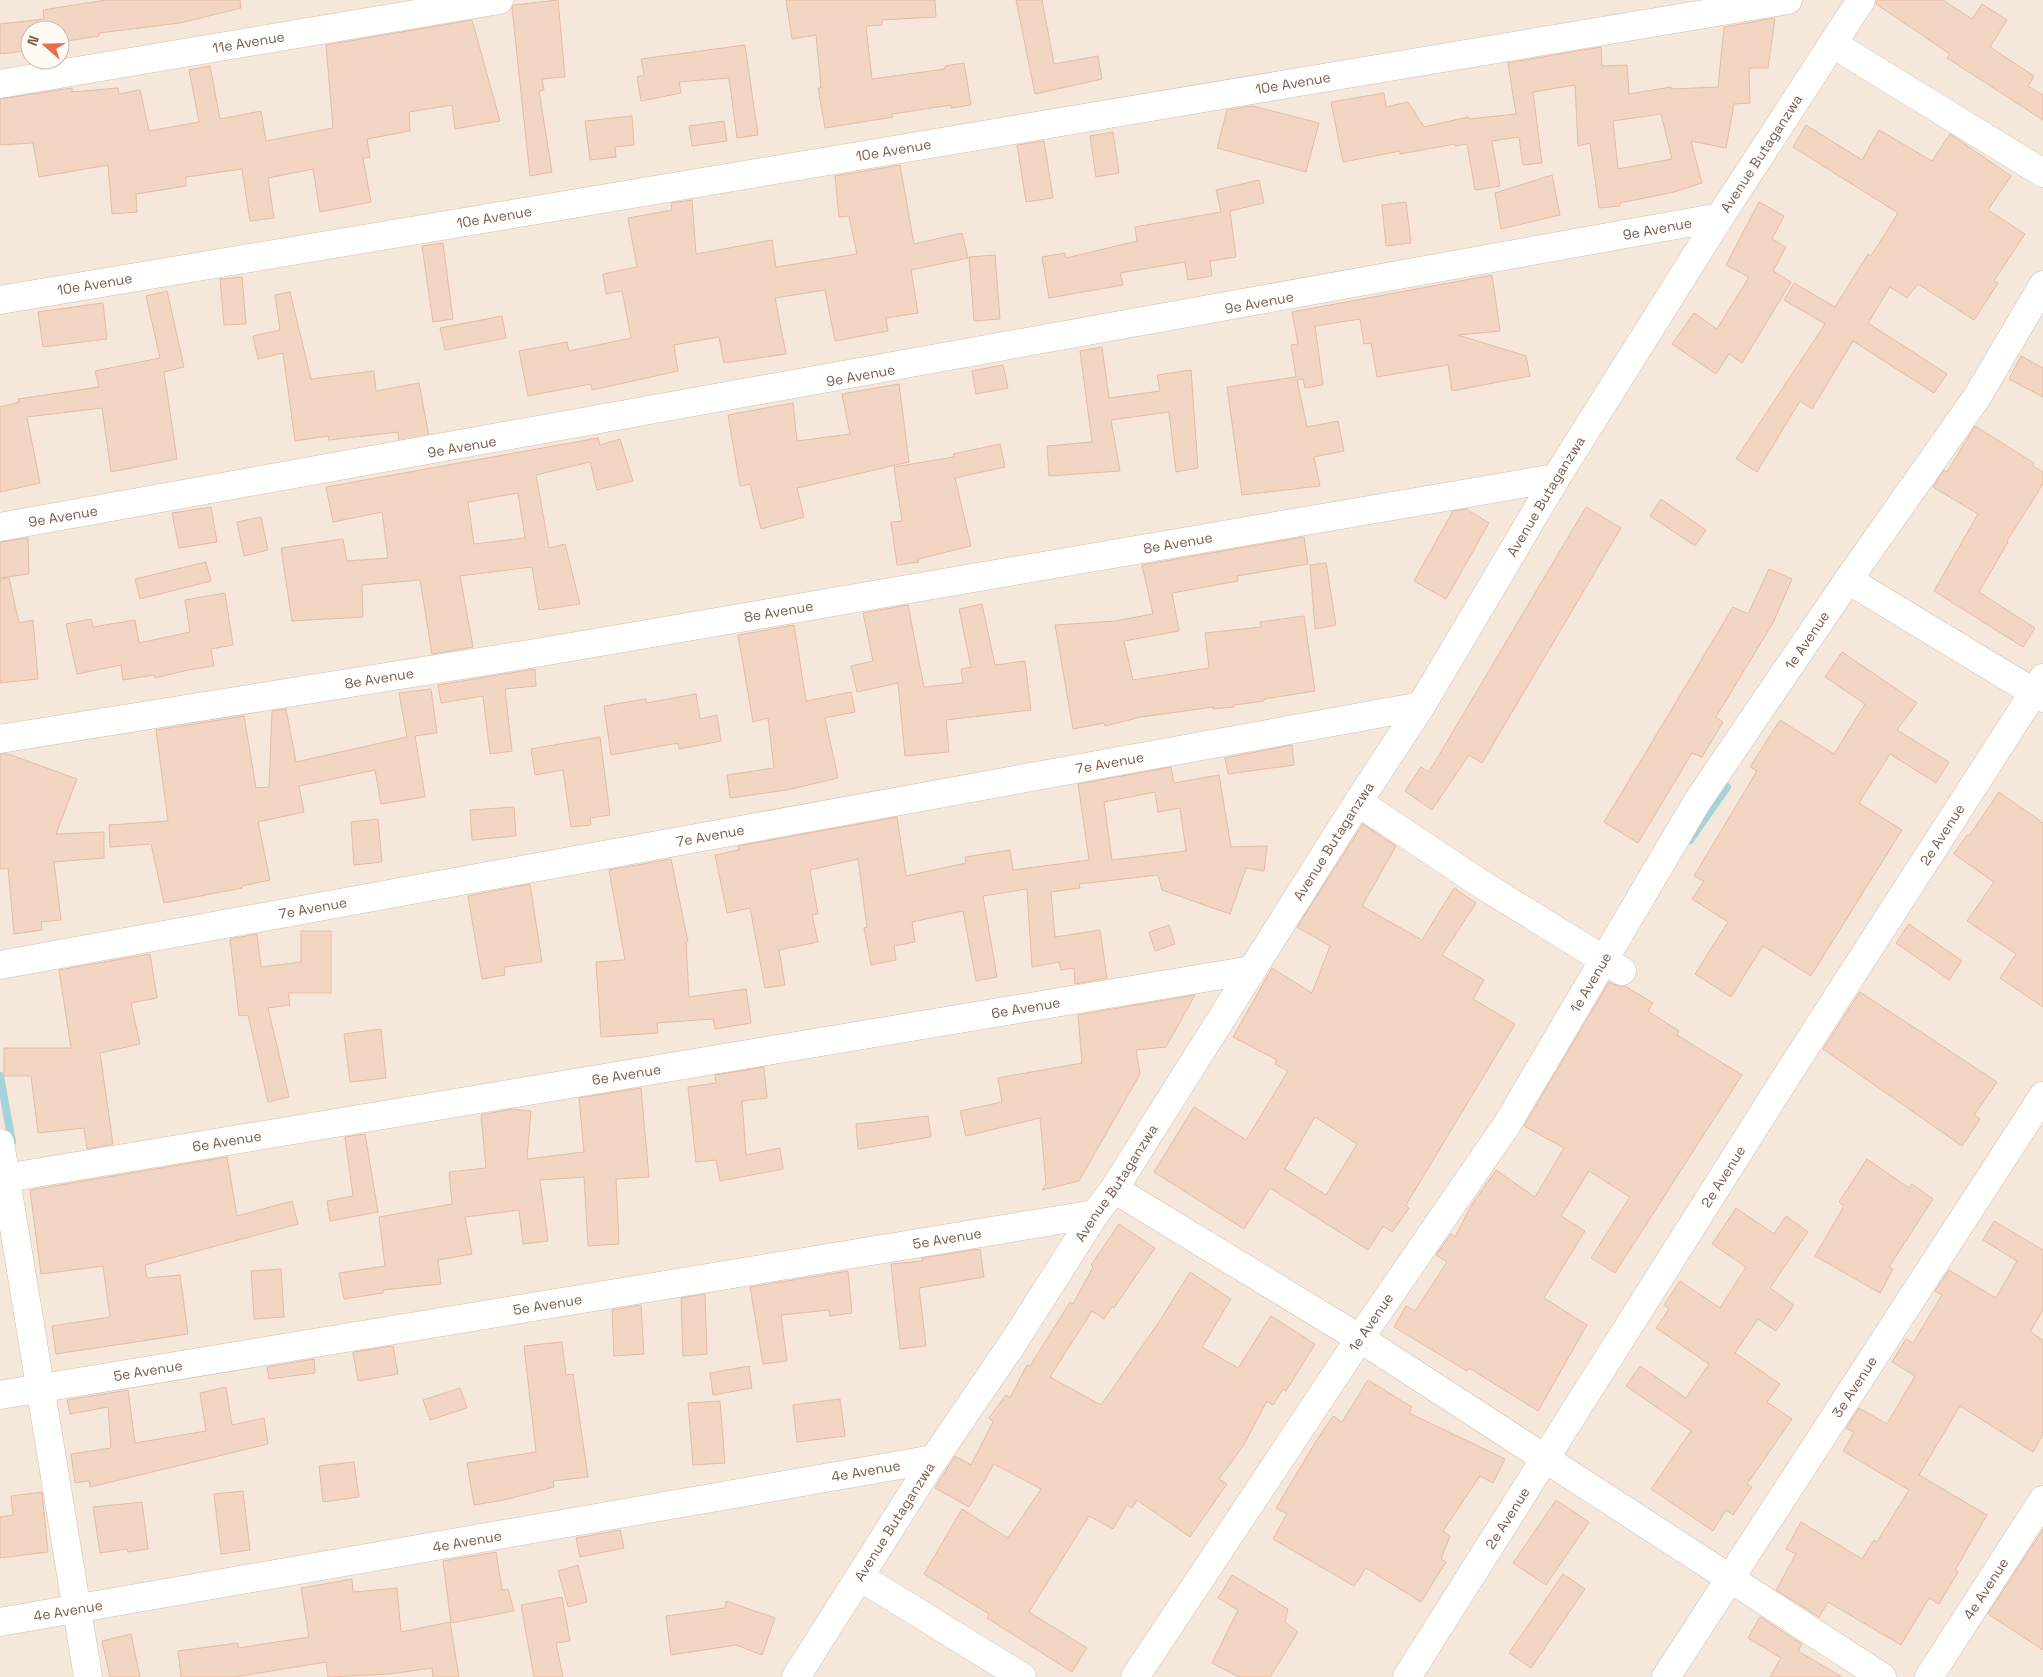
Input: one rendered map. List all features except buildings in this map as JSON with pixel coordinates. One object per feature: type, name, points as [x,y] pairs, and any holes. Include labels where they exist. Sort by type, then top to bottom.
[{"type":"street","name":"11e Avenue","points":[[0,84],[499,0]]},
{"type":"street","name":"10e Avenue","points":[[0,300],[1788,0]]},
{"type":"street","name":"Avenue Butaganzwa","points":[[796,1677],[934,1460],[1013,1343],[1095,1214],[1114,1189],[1358,802],[1421,706],[1556,478],[1720,217],[1861,0]]},
{"type":"street","points":[[1833,44],[2043,172]]},
{"type":"street","name":"9e Avenue","points":[[0,527],[422,455],[891,371],[1720,217]]},
{"type":"street","name":"1e Avenue","points":[[1135,1677],[1360,1338],[1506,1126],[1613,966],[1697,802],[1848,580],[1977,397],[2043,286]]},
{"type":"street","name":"8e Avenue","points":[[0,739],[550,651],[1556,478]]},
{"type":"street","points":[[1848,580],[2040,689]]},
{"type":"street","name":"2e Avenue","points":[[1407,1677],[1788,1074],[2040,689]]},
{"type":"street","name":"7e Avenue","points":[[0,965],[1421,706]]},
{"type":"street","points":[[1358,802],[1478,882],[1613,966]]},
{"type":"street","name":"6e Avenue","points":[[10,1177],[1252,970]]},
{"type":"street","name":"3e Avenue","points":[[1666,1677],[2043,1096]]},
{"type":"street","points":[[0,1143],[10,1177],[85,1608],[88,1677]]},
{"type":"street","points":[[1114,1189],[1360,1338],[1882,1677]]},
{"type":"street","name":"5e Avenue","points":[[0,1395],[1095,1214]]},
{"type":"street","name":"4e Avenue","points":[[0,1622],[934,1460]]},
{"type":"street","name":"4e Avenue","points":[[1929,1677],[2043,1500]]},
{"type":"street","points":[[860,1577],[1022,1677]]},
{"type":"shaded area","points":[[0,0],[2043,0],[2043,1677],[0,1677]]},
{"type":"waterway","points":[[1690,840],[1727,787]]},
{"type":"waterway","points":[[0,1076],[12,1142]]}]
